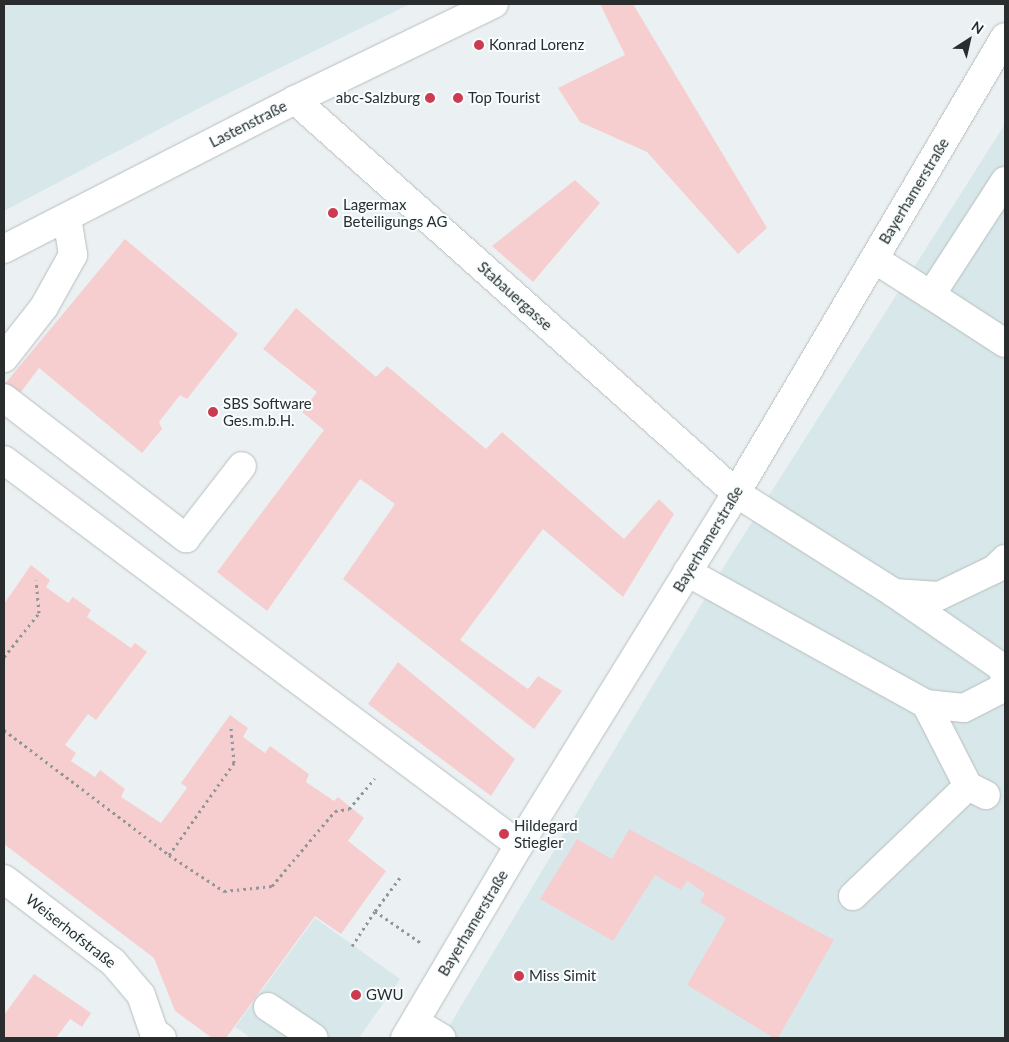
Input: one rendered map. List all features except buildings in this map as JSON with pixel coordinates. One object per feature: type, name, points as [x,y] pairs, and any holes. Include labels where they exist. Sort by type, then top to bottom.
[{"type":"street","name":"Lastenstraße","points":[[4,249],[295,100],[494,4]]},
{"type":"street","name":"Bayerhamerstraße","points":[[410,1030],[519,845],[736,493],[1005,36]]},
{"type":"street","name":"Stabauergasse","points":[[295,100],[736,493],[894,593],[1004,669],[1005,686]]},
{"type":"street","points":[[931,295],[1005,181]]},
{"type":"street","points":[[4,358],[44,307],[73,255],[67,217]]},
{"type":"street","points":[[874,259],[1005,343]]},
{"type":"street","points":[[4,398],[186,538],[242,466]]},
{"type":"street","points":[[4,460],[519,845]]},
{"type":"street","points":[[894,593],[939,596],[995,569],[1005,559]]},
{"type":"street","points":[[687,572],[926,704],[964,708],[1005,686]]},
{"type":"street","points":[[853,896],[977,791],[926,704]]},
{"type":"street","name":"Weiserhofstraße","points":[[4,879],[113,962],[141,995],[154,1032],[162,1038]]},
{"type":"street","points":[[268,1007],[314,1038]]},
{"type":"street","points":[[410,1030],[442,1038]]},
{"type":"path","points":[[4,657],[39,613],[36,580]]},
{"type":"path","points":[[169,855],[234,764],[231,728]]},
{"type":"path","points":[[4,730],[169,855],[224,891],[272,886],[335,811],[349,809],[395,752]]},
{"type":"path","points":[[352,946],[402,875]]},
{"type":"path","points":[[375,911],[424,945]]},
{"type":"shaded area","points":[[4,4],[410,4],[211,102],[4,211]]},
{"type":"shaded area","points":[[600,4],[633,4],[767,228],[738,254],[647,152],[580,122],[558,88],[625,55]]},
{"type":"shaded area","points":[[1005,124],[1005,1038],[442,1038],[726,563]]},
{"type":"shaded area","points":[[575,180],[600,203],[533,282],[492,246]]},
{"type":"shaded area","points":[[125,239],[238,334],[187,399],[180,395],[159,422],[162,429],[142,453],[39,368],[18,396],[4,385]]},
{"type":"shaded area","points":[[296,308],[376,377],[387,366],[486,449],[502,432],[624,539],[659,499],[674,514],[623,597],[543,529],[460,640],[528,689],[538,676],[562,691],[534,729],[343,579],[395,504],[360,479],[267,611],[217,572],[324,430],[302,412],[317,392],[263,349]]},
{"type":"shaded area","points":[[31,565],[50,580],[46,587],[68,603],[73,597],[91,610],[87,617],[131,648],[135,643],[147,652],[96,720],[88,714],[65,745],[76,753],[71,761],[95,777],[100,770],[125,789],[121,797],[161,823],[187,788],[181,783],[230,715],[248,728],[243,737],[265,753],[270,746],[309,774],[306,782],[334,801],[338,797],[364,818],[348,841],[386,871],[341,934],[315,916],[226,1038],[212,1038],[175,1011],[154,958],[4,844],[4,604]]},
{"type":"shaded area","points":[[398,662],[515,759],[491,796],[368,704]]},
{"type":"shaded area","points":[[629,829],[834,940],[778,1038],[774,1038],[687,985],[726,918],[700,902],[705,893],[687,881],[681,890],[655,875],[613,941],[540,899],[577,839],[612,859]]},
{"type":"shaded area","points":[[315,918],[400,979],[359,1038],[251,1038],[235,1027]]},
{"type":"shaded area","points":[[34,974],[91,1013],[82,1027],[70,1019],[56,1038],[4,1038],[4,1015]]},
{"type":"place","name":"Konrad Lorenz","points":[[479,45]]},
{"type":"place","name":"abc-Salzburg","points":[[430,98]]},
{"type":"place","name":"Top Tourist","points":[[458,98]]},
{"type":"place","name":"Lagermax Beteiligungs AG","points":[[333,213]]},
{"type":"place","name":"SBS Software Ges.m.b.H.","points":[[213,412]]},
{"type":"place","name":"Hildegard Stiegler","points":[[504,834]]},
{"type":"place","name":"Miss Simit","points":[[519,976]]},
{"type":"place","name":"GWU","points":[[356,995]]}]
